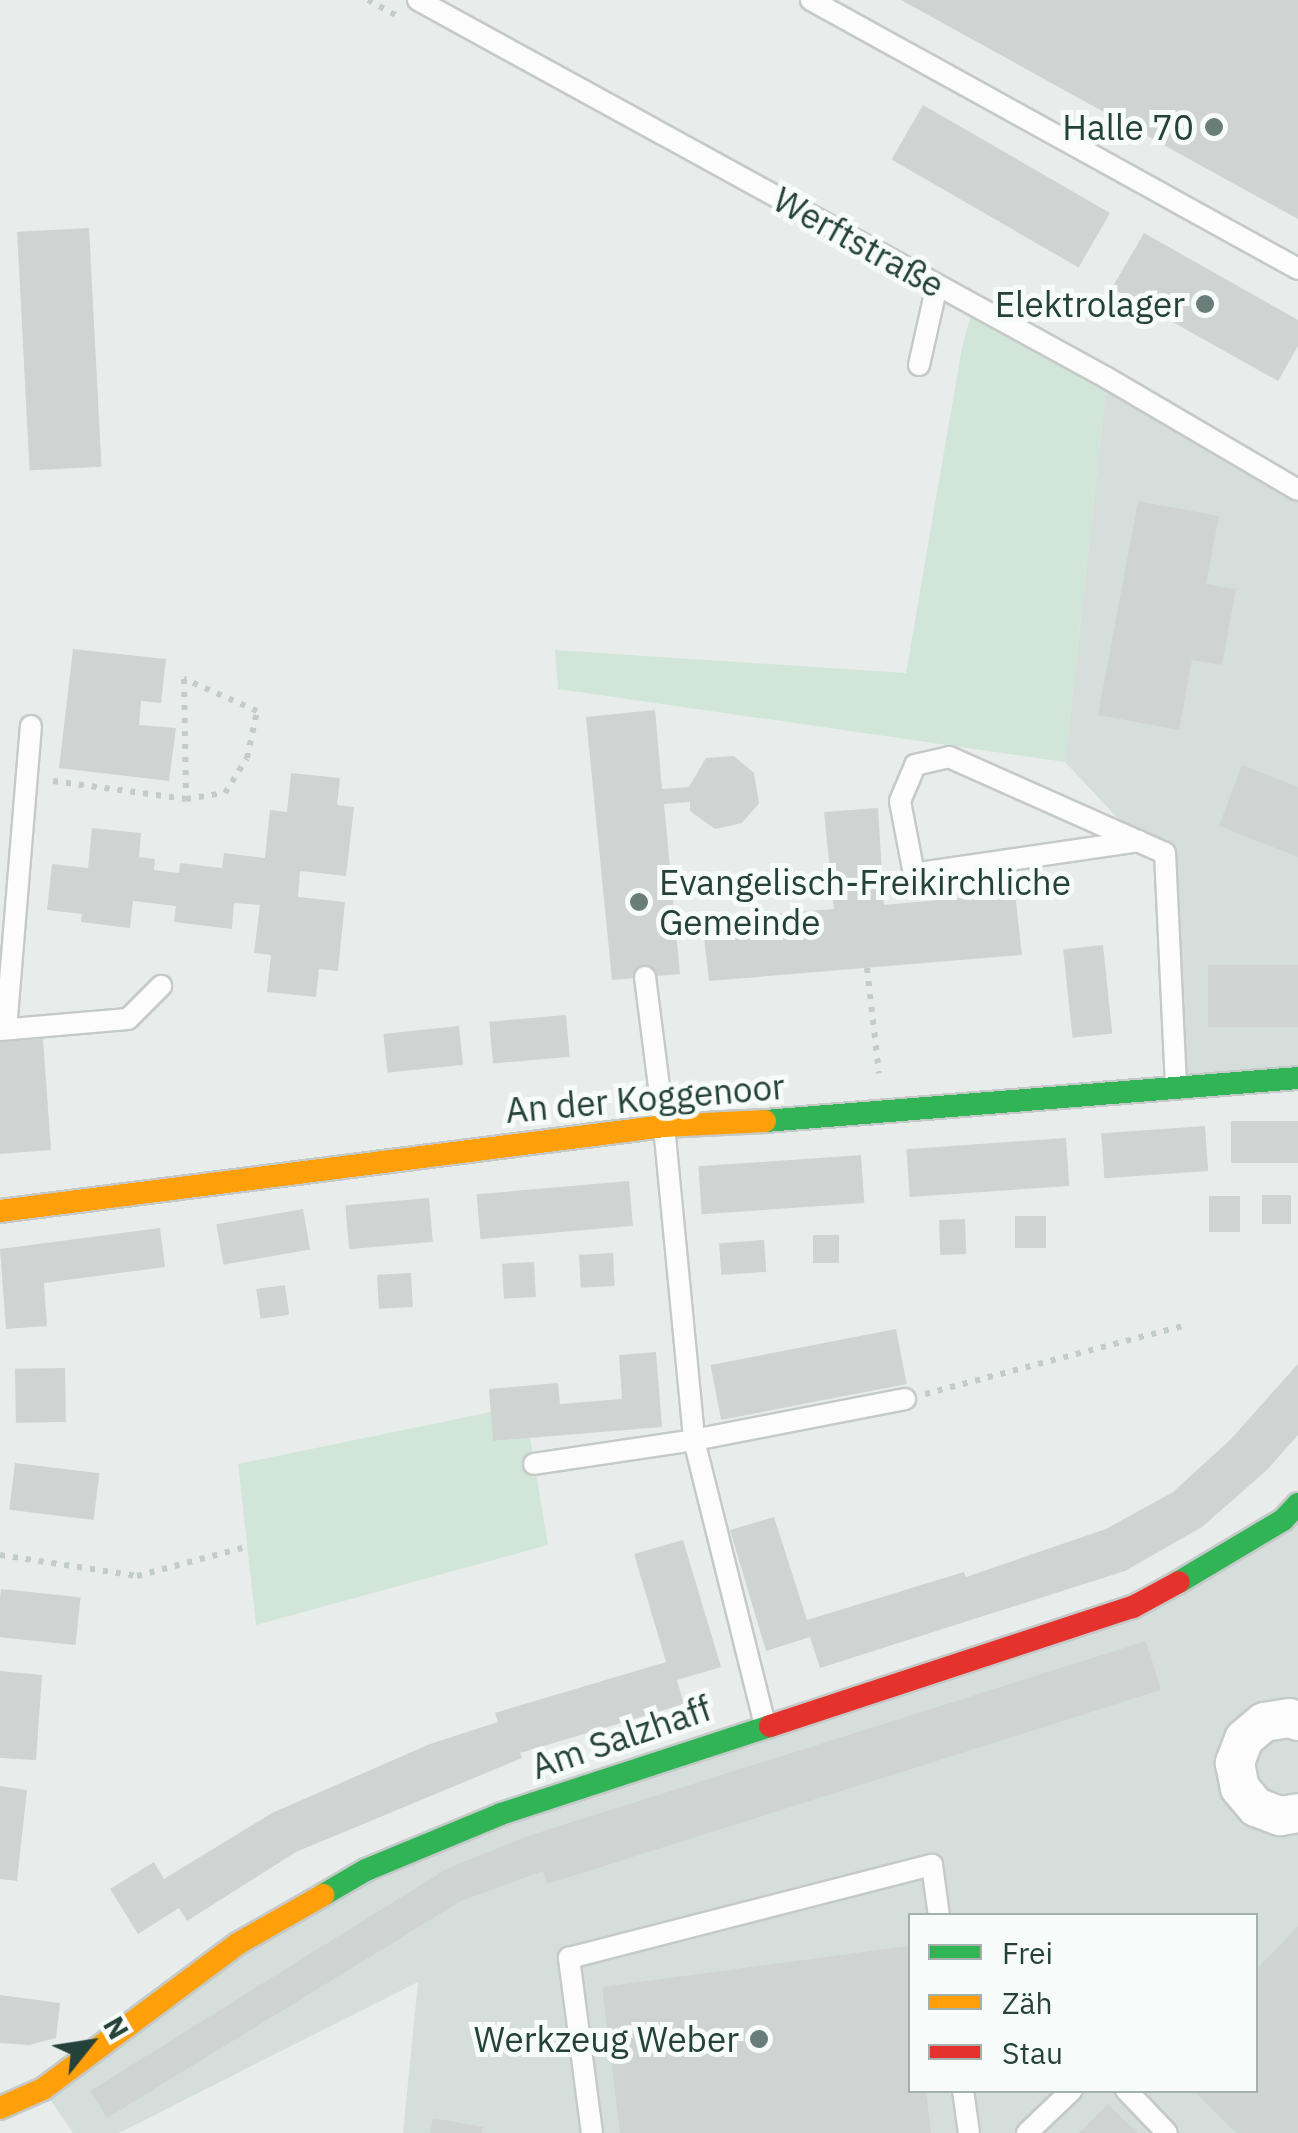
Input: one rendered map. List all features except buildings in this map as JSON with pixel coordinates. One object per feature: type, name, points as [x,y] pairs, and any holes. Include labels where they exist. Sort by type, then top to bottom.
[{"type":"street","name":"An der Koggenoor","points":[[0,1211],[664,1126],[884,1114],[1298,1078]]},
{"type":"street","name":"Am Salzhaff","points":[[0,2108],[42,2090],[122,2026],[238,1943],[366,1870],[502,1814],[1132,1607],[1229,1556],[1283,1520],[1298,1504]]},
{"type":"street","points":[[1292,1823],[1256,1807],[1240,1788],[1235,1763],[1244,1739],[1264,1722],[1289,1718],[1298,1722]]},
{"type":"lane","name":"Werftstraße","points":[[418,0],[1108,378],[1298,490]]},
{"type":"lane","points":[[811,0],[1298,269]]},
{"type":"lane","points":[[918,365],[938,285]]},
{"type":"lane","points":[[31,726],[3,1029],[128,1019],[161,986]]},
{"type":"lane","points":[[1140,842],[914,874],[900,801],[915,766],[949,757],[1165,853],[1176,1090]]},
{"type":"lane","points":[[645,977],[664,1126],[694,1440],[765,1725]]},
{"type":"lane","points":[[534,1464],[694,1440],[905,1399]]},
{"type":"lane","points":[[592,2133],[569,1958],[932,1864],[939,1913]]},
{"type":"lane","points":[[963,2093],[969,2133]]},
{"type":"lane","points":[[1027,2133],[1069,2093]]},
{"type":"lane","points":[[1129,2093],[1167,2133]]},
{"type":"path","points":[[27,777],[186,799],[224,792],[246,758],[257,711],[184,678],[186,799]]},
{"type":"path","points":[[867,968],[884,1114]]},
{"type":"path","points":[[905,1399],[1183,1326]]},
{"type":"path","points":[[0,1556],[137,1576],[250,1546]]},
{"type":"shaded area","points":[[1107,378],[1298,490],[1298,1078],[1176,1090],[1165,853],[1139,841],[1065,762]]},
{"type":"shaded area","points":[[1298,1504],[1298,2133],[403,2133],[418,1982],[119,2133],[73,2133],[43,2089],[366,1870],[1133,1607]]},
{"type":"green space","points":[[974,305],[1107,378],[1065,762],[558,689],[555,650],[906,673],[962,347]]},
{"type":"green space","points":[[491,1412],[493,1441],[530,1438],[548,1545],[256,1625],[238,1464]]},
{"type":"traffic: fast","points":[[765,1121],[1298,1078]]},
{"type":"traffic: fast","points":[[1179,1582],[1283,1520],[1298,1504]]},
{"type":"traffic: fast","points":[[323,1895],[366,1870],[501,1814],[770,1726]]},
{"type":"traffic: slow","points":[[0,1211],[664,1126],[765,1121]]},
{"type":"traffic: slow","points":[[0,2108],[43,2089],[239,1943],[323,1895]]},
{"type":"traffic: jam","points":[[770,1726],[1133,1607],[1179,1582]]},
{"type":"place","name":"Halle 70","points":[[1214,127]]},
{"type":"place","name":"Elektrolager","points":[[1205,304]]},
{"type":"place","name":"Evangelisch-Freikirchliche Gemeinde","points":[[639,902]]},
{"type":"place","name":"Werkzeug Weber","points":[[759,2039]]}]
